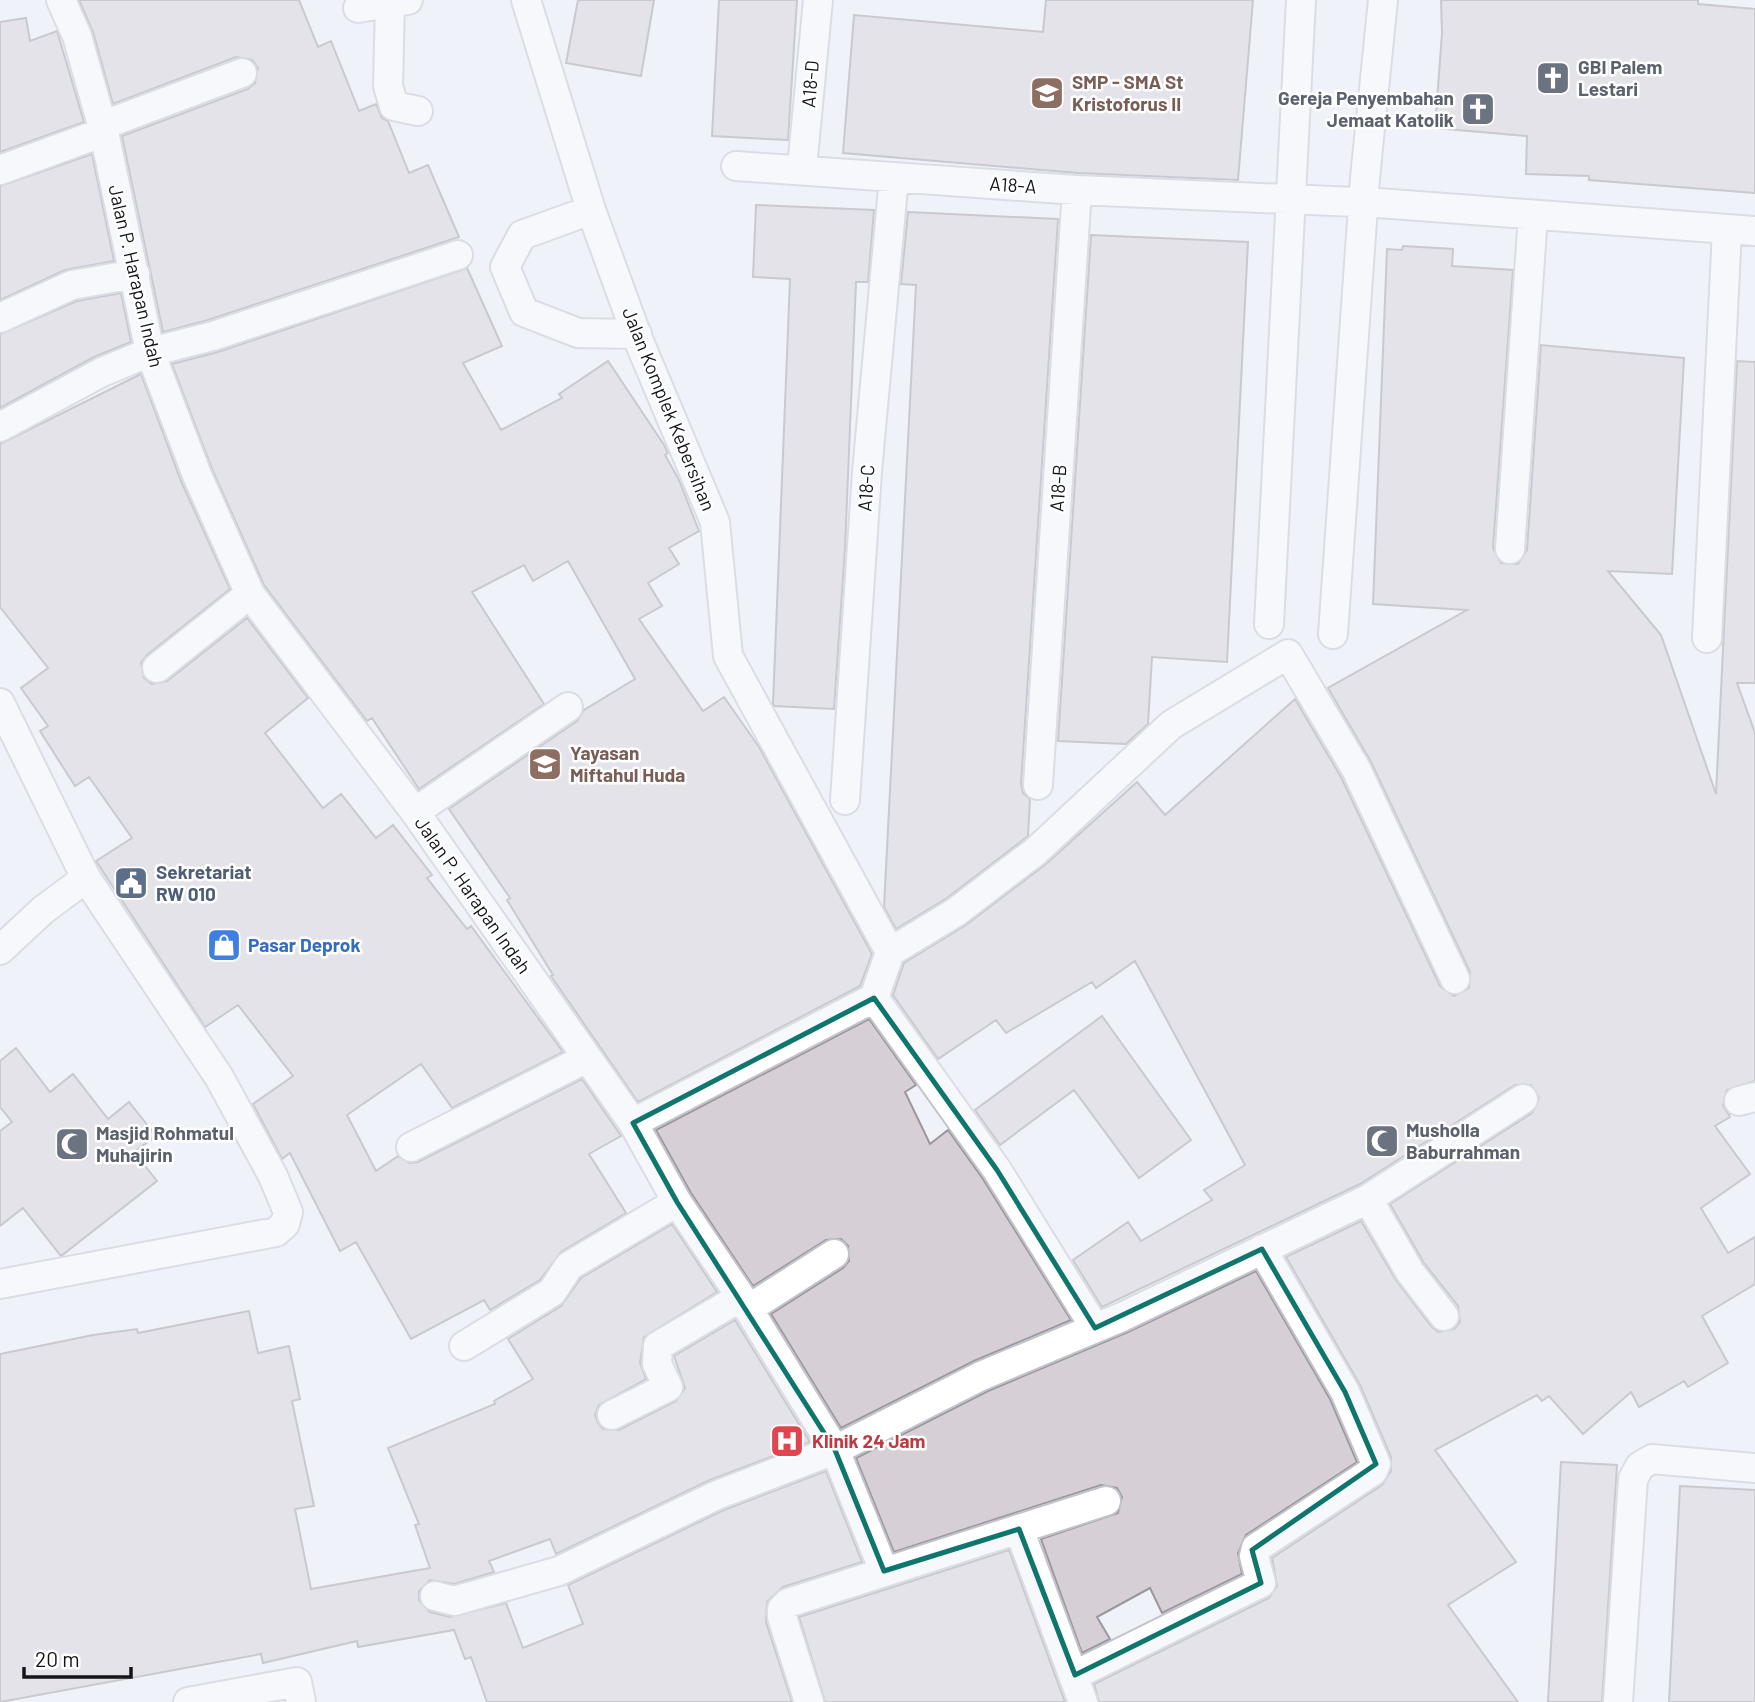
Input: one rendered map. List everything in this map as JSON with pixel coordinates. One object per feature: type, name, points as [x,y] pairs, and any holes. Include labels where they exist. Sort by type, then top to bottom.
[{"type":"street","name":"Jalan P. Harapan Indah","points":[[61,0],[77,36],[103,129],[150,352],[197,475],[250,594],[415,812],[633,1123],[677,1202],[744,1303],[835,1450],[884,1571]]},
{"type":"street","name":"Jalan Komplek Kebersihan","points":[[526,0],[591,210],[637,334],[715,522],[728,656],[890,952]]},
{"type":"street","name":"A18-D","points":[[802,168],[818,0]]},
{"type":"street","points":[[1269,624],[1301,0]]},
{"type":"street","points":[[1334,634],[1363,203],[1383,0]]},
{"type":"street","points":[[358,8],[399,2],[387,86],[394,106],[418,111]]},
{"type":"street","points":[[0,170],[242,73]]},
{"type":"street","name":"A18-A","points":[[736,166],[802,168],[1077,190],[1363,203],[1755,231]]},
{"type":"street","name":"A18-C","points":[[845,800],[867,472],[894,177]]},
{"type":"street","name":"A18-B","points":[[1038,785],[1077,190]]},
{"type":"street","points":[[591,210],[522,235],[505,267],[524,312],[578,334],[637,334]]},
{"type":"street","points":[[1510,549],[1533,215]]},
{"type":"street","points":[[1707,638],[1727,230]]},
{"type":"street","points":[[0,427],[102,372],[150,352],[212,336],[458,255]]},
{"type":"street","points":[[0,318],[72,285],[135,274]]},
{"type":"street","points":[[157,668],[250,594]]},
{"type":"street","points":[[633,1123],[874,998],[890,952],[956,912],[1036,851],[1171,725],[1289,654],[1356,769],[1455,979]]},
{"type":"street","points":[[0,703],[86,877],[219,1077],[273,1176],[288,1212],[285,1224],[276,1233],[0,1284]]},
{"type":"street","points":[[415,812],[568,707]]},
{"type":"street","points":[[0,950],[43,910],[86,877]]},
{"type":"street","points":[[874,998],[997,1170],[1096,1328]]},
{"type":"street","points":[[411,1147],[587,1058]]},
{"type":"street","points":[[435,1596],[454,1601],[559,1571],[717,1495],[835,1450],[981,1376],[1096,1328],[1367,1199],[1523,1099]]},
{"type":"street","points":[[1367,1199],[1410,1272],[1444,1316]]},
{"type":"street","points":[[464,1346],[552,1292],[569,1266],[677,1202]]},
{"type":"street","points":[[1019,1529],[1079,1689],[1261,1583],[1254,1556],[1256,1548],[1373,1471],[1376,1464],[1345,1392],[1262,1249]]},
{"type":"street","points":[[612,1415],[668,1387],[657,1364],[659,1346],[834,1254]]},
{"type":"street","points":[[1618,1702],[1633,1479],[1640,1466],[1652,1459],[1755,1468]]},
{"type":"street","points":[[809,1702],[777,1617],[788,1604],[1106,1501]]},
{"type":"street","points":[[188,1702],[297,1682],[301,1702]]},
{"type":"highlighted area","points":[[874,998],[997,1170],[1095,1328],[1262,1249],[1345,1392],[1376,1464],[1252,1550],[1261,1583],[1075,1675],[1019,1529],[884,1571],[835,1450],[677,1202],[633,1123]]},
{"type":"building","points":[[79,0],[299,0],[318,47],[331,41],[359,111],[376,104],[382,118],[388,121],[409,173],[428,165],[459,237],[208,320],[163,332],[122,136],[248,89],[255,83],[258,68],[252,60],[236,57],[113,104],[93,32]]},
{"type":"building","points":[[578,0],[654,0],[641,76],[566,63]]},
{"type":"building","points":[[719,0],[797,0],[788,140],[712,136]]},
{"type":"building","name":"SMP - SMA St Kristoforus II","points":[[1046,0],[1253,0],[1238,180],[1078,173],[843,153],[854,15],[1043,32]]},
{"type":"building","points":[[1441,0],[1698,0],[1698,4],[1755,9],[1755,193],[1589,180],[1589,176],[1526,174],[1527,136],[1435,128],[1442,33]]},
{"type":"building","points":[[26,18],[30,41],[57,31],[84,122],[0,152],[0,22]]},
{"type":"building","points":[[92,154],[114,261],[65,270],[0,300],[0,186]]},
{"type":"building","points":[[756,205],[874,210],[868,282],[856,282],[845,548],[834,709],[773,704],[790,279],[753,277]]},
{"type":"building","points":[[908,212],[1058,219],[1021,784],[1023,793],[1030,799],[1028,836],[947,898],[896,929],[884,907],[916,285],[901,284]]},
{"type":"building","points":[[1091,235],[1248,242],[1227,662],[1152,657],[1148,724],[1126,744],[1058,741]]},
{"type":"building","points":[[1403,246],[1453,249],[1452,266],[1513,270],[1493,548],[1501,563],[1518,564],[1527,550],[1541,345],[1684,358],[1672,574],[1608,571],[1661,635],[1716,794],[1737,361],[1755,362],[1755,683],[1737,683],[1755,733],[1755,1081],[1727,1090],[1723,1105],[1730,1117],[1715,1126],[1750,1174],[1701,1208],[1728,1253],[1755,1237],[1755,1284],[1702,1316],[1728,1363],[1688,1387],[1684,1381],[1639,1407],[1631,1392],[1583,1434],[1549,1396],[1542,1401],[1537,1395],[1435,1450],[1516,1562],[1448,1605],[1518,1702],[1099,1702],[1094,1684],[1269,1598],[1277,1586],[1272,1558],[1382,1485],[1391,1471],[1391,1457],[1360,1385],[1286,1257],[1361,1221],[1396,1280],[1431,1326],[1438,1332],[1454,1329],[1460,1322],[1458,1306],[1424,1263],[1390,1204],[1532,1113],[1539,1098],[1531,1085],[1515,1085],[1360,1184],[1102,1307],[1073,1260],[1128,1222],[1141,1241],[1212,1200],[1204,1190],[1245,1165],[1135,961],[1096,988],[1092,982],[1006,1033],[996,1020],[938,1059],[893,995],[904,963],[966,925],[1046,864],[1137,782],[1165,815],[1295,699],[1341,777],[1440,986],[1454,996],[1469,988],[1470,972],[1371,762],[1328,688],[1467,610],[1373,604],[1387,249],[1402,250]]},
{"type":"building","points":[[467,268],[502,346],[463,363],[501,430],[562,398],[559,394],[608,361],[664,445],[668,453],[665,455],[679,480],[699,531],[669,548],[679,564],[648,583],[662,606],[639,619],[703,711],[724,697],[759,747],[872,954],[860,986],[638,1102],[551,976],[553,975],[507,900],[510,898],[449,809],[577,721],[584,710],[635,679],[568,561],[533,581],[524,565],[472,592],[544,704],[419,789],[372,718],[367,721],[264,585],[212,469],[172,364],[218,352]]},
{"type":"building","points":[[121,293],[131,342],[94,357],[0,408],[0,334],[77,301]]},
{"type":"building","points":[[141,374],[181,481],[230,589],[147,655],[141,663],[144,678],[152,684],[167,681],[247,618],[308,698],[265,733],[323,808],[341,794],[376,838],[393,825],[432,875],[427,878],[467,929],[471,926],[563,1052],[452,1108],[421,1064],[347,1115],[376,1171],[398,1156],[409,1163],[418,1162],[582,1079],[621,1136],[589,1154],[626,1213],[561,1252],[540,1280],[490,1310],[484,1300],[411,1339],[356,1242],[340,1251],[290,1153],[282,1159],[253,1104],[293,1076],[238,1005],[205,1027],[96,861],[132,838],[89,777],[75,786],[40,731],[48,726],[21,688],[48,668],[0,607],[0,444]]},
{"type":"building","points":[[1102,1016],[1191,1140],[1139,1178],[1074,1090],[1000,1145],[975,1110]]},
{"type":"building","points":[[869,1019],[916,1085],[905,1092],[930,1144],[948,1130],[983,1179],[1071,1320],[974,1361],[841,1428],[771,1314],[843,1268],[849,1261],[848,1246],[841,1239],[826,1240],[753,1286],[691,1193],[656,1130]]},
{"type":"building","name":"Masjid Rohmatul Muhajirin","points":[[16,1048],[50,1092],[73,1074],[108,1119],[129,1102],[156,1136],[134,1152],[157,1181],[61,1256],[23,1208],[0,1226],[0,1131],[12,1122],[0,1107],[0,1061]]},
{"type":"building","points":[[672,1224],[717,1292],[644,1337],[640,1363],[646,1379],[599,1405],[595,1415],[598,1423],[603,1429],[619,1430],[676,1401],[685,1388],[674,1356],[735,1320],[810,1442],[710,1480],[556,1554],[550,1539],[489,1561],[494,1572],[454,1584],[430,1580],[419,1591],[419,1600],[430,1612],[450,1617],[506,1603],[523,1648],[583,1624],[568,1585],[724,1510],[826,1471],[862,1562],[783,1587],[767,1602],[766,1622],[792,1702],[487,1702],[471,1657],[465,1659],[454,1630],[358,1647],[357,1641],[263,1663],[261,1654],[0,1702],[0,1354],[93,1335],[137,1329],[138,1333],[249,1311],[258,1353],[289,1346],[300,1399],[292,1401],[314,1506],[295,1509],[311,1589],[430,1568],[415,1525],[419,1524],[388,1448],[495,1404],[494,1401],[533,1379],[508,1339],[561,1306],[581,1278]]},
{"type":"building","points":[[1256,1271],[1330,1399],[1357,1462],[1246,1535],[1238,1553],[1242,1574],[1162,1613],[1150,1588],[1097,1617],[1110,1639],[1082,1653],[1041,1539],[1118,1513],[1122,1497],[1117,1488],[1101,1485],[894,1552],[856,1458],[988,1391],[1128,1332]]},
{"type":"building","points":[[1561,1462],[1617,1465],[1602,1702],[1548,1702]]},
{"type":"building","points":[[1680,1486],[1755,1490],[1755,1702],[1669,1702]]},
{"type":"building","points":[[1009,1550],[1065,1702],[825,1702],[799,1617]]},
{"type":"place","name":"GBI Palem Lestari","points":[[1553,78]]},
{"type":"place","name":"SMP - SMA St Kristoforus II","points":[[1047,93]]},
{"type":"place","name":"Gereja Penyembahan Jemaat Katolik","points":[[1478,109]]},
{"type":"place","name":"Yayasan Miftahul Huda","points":[[545,764]]},
{"type":"place","name":"Sekretariat RW 010","points":[[131,883]]},
{"type":"place","name":"Pasar Deprok","points":[[224,945]]},
{"type":"place","name":"Musholla Baburrahman","points":[[1382,1141]]},
{"type":"place","name":"Masjid Rohmatul Muhajirin","points":[[72,1144]]},
{"type":"place","name":"Klinik 24 Jam","points":[[787,1441]]}]
